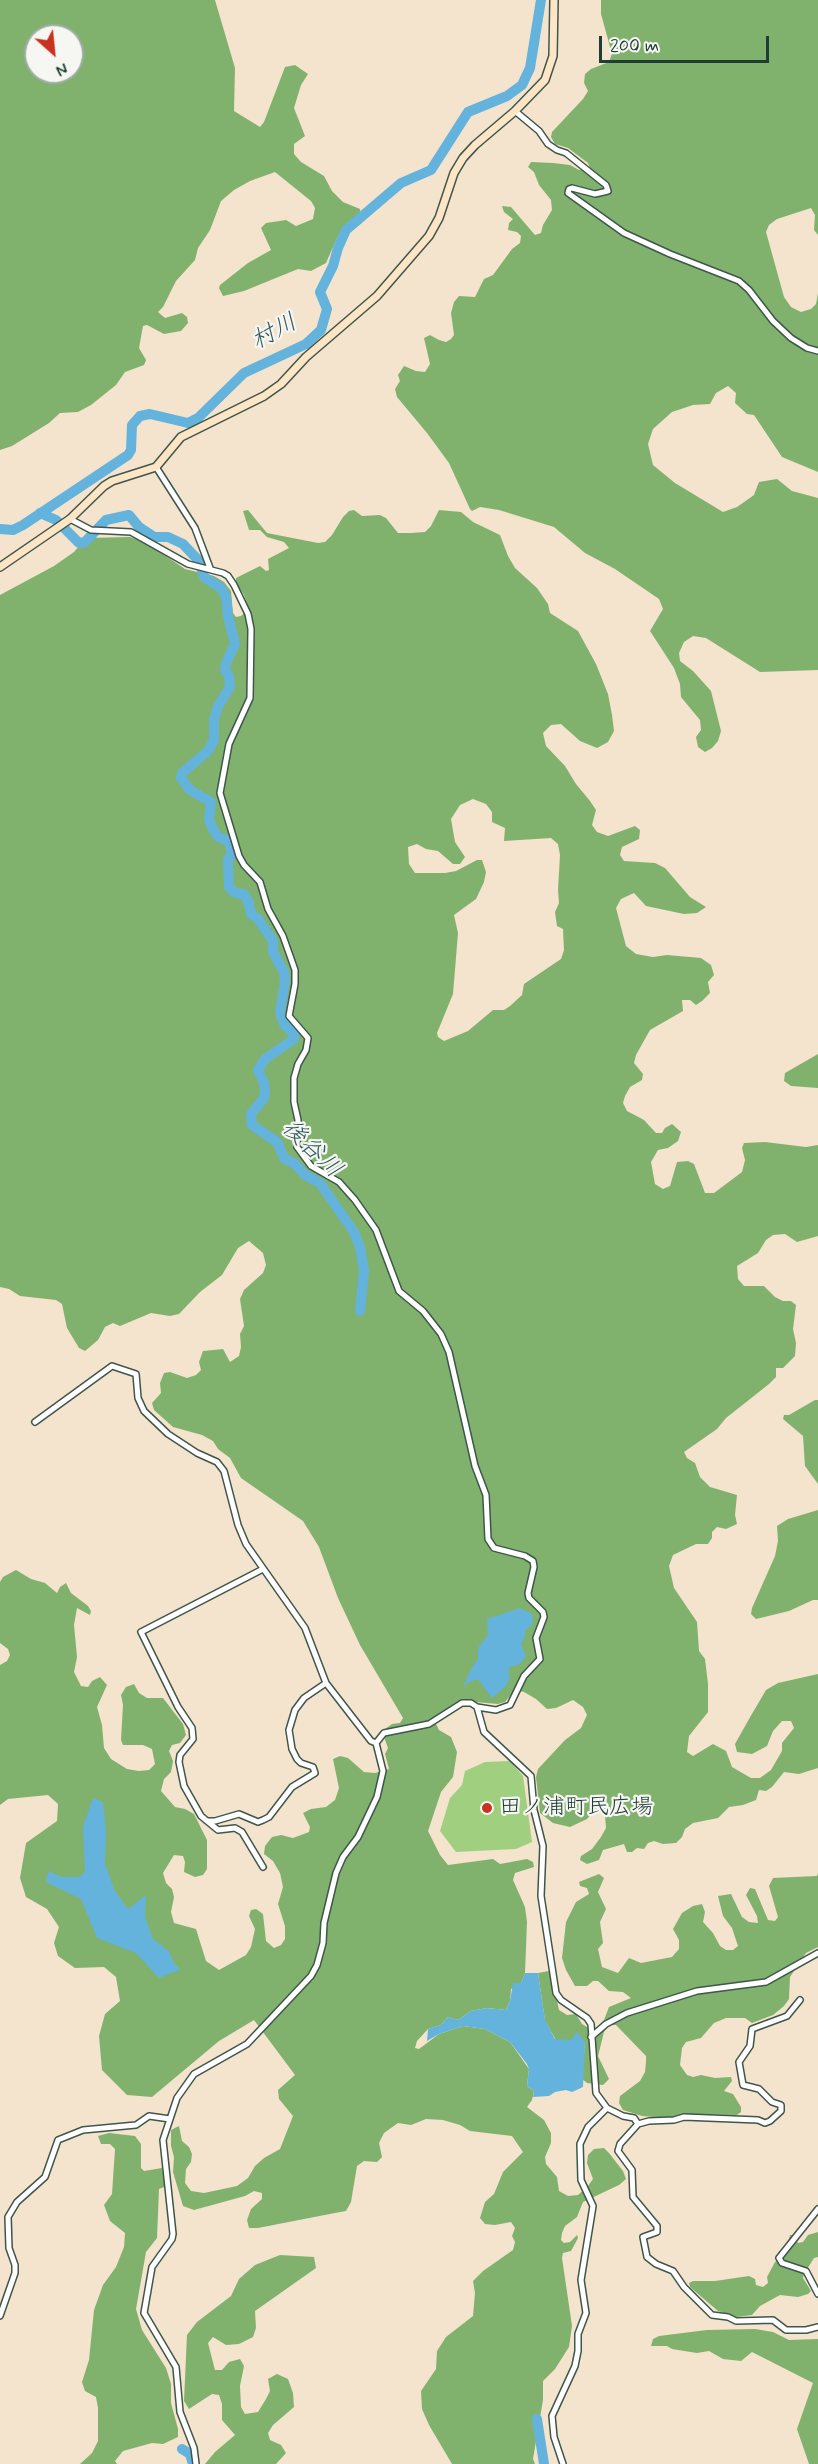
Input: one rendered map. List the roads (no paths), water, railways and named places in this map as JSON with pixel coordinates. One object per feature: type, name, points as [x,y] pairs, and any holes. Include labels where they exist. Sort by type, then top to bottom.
[{"type":"main road","points":[[0,567],[70,519],[104,486],[112,481],[156,467],[182,437],[264,396],[281,384],[306,357],[377,296],[429,236],[439,218],[454,173],[463,158],[475,144],[515,111],[540,86],[549,72],[553,56],[554,0]]},
{"type":"street","points":[[515,111],[539,131],[548,144],[566,153],[606,185],[608,191],[595,194],[569,189],[568,193],[624,233],[739,281],[773,321],[791,338],[807,348],[818,351]]},
{"type":"street","points":[[156,467],[195,528],[210,568]]},
{"type":"street","points":[[70,519],[91,530],[131,532],[188,564],[210,568],[228,576],[250,621],[250,698],[229,744],[220,793],[239,856],[260,882],[268,909],[283,936],[295,970],[295,984],[289,1016],[308,1038],[306,1050],[294,1077],[294,1102],[298,1120],[295,1141],[311,1166],[339,1182],[356,1200],[376,1230],[399,1291],[423,1311],[441,1334],[449,1352],[475,1466],[486,1494],[488,1539],[494,1548],[525,1556],[532,1561],[533,1574],[528,1593],[529,1598],[543,1612],[544,1617],[536,1638],[540,1659],[524,1676],[510,1705],[496,1710],[477,1707],[471,1703],[462,1703],[429,1724],[384,1733],[376,1743]]},
{"type":"street","points":[[35,1422],[112,1366],[135,1374],[138,1398],[144,1411],[168,1434],[197,1453],[217,1462],[224,1471],[241,1535],[305,1628],[326,1683],[371,1742],[376,1743]]},
{"type":"street","points":[[263,1569],[141,1632],[178,1707],[192,1728],[193,1739],[180,1755],[179,1762],[180,1776],[190,1798],[207,1821],[219,1830],[234,1828],[242,1832],[263,1868]]},
{"type":"street","points":[[207,1821],[239,1814],[258,1822],[263,1820],[269,1816],[292,1787],[315,1773],[313,1767],[297,1759],[292,1749],[289,1730],[295,1710],[304,1698],[326,1683]]},
{"type":"street","points":[[477,1707],[484,1732],[531,1776],[534,1810],[543,1845],[541,1896],[556,1993],[561,2000],[587,2018],[591,2024],[596,2092],[607,2108],[623,2116],[634,2118],[638,2124]]},
{"type":"street","points":[[196,2464],[194,2448],[180,2412],[176,2367],[144,2313],[152,2267],[172,2239],[173,2234],[163,2140],[177,2098],[194,2074],[247,2044],[303,1984],[317,1965],[336,1873],[343,1857],[358,1837],[381,1786],[383,1771],[376,1743]]},
{"type":"street","points":[[591,2037],[606,2024],[627,2013],[697,1991],[766,1982],[818,1953]]},
{"type":"street","points":[[800,2001],[787,2016],[752,2029],[750,2046],[739,2062],[743,2085],[759,2089],[772,2102],[781,2105],[781,2111],[770,2121],[765,2123],[758,2120],[684,2117],[638,2124],[620,2144],[618,2151],[633,2174],[633,2197],[657,2226],[657,2232],[643,2237],[645,2252],[650,2260],[673,2271],[687,2291],[712,2315],[753,2322],[773,2320],[786,2330],[806,2330],[818,2327]]},
{"type":"street","points":[[563,2464],[554,2437],[552,2416],[575,2366],[578,2334],[586,2313],[581,2280],[593,2206],[581,2180],[580,2144],[588,2127],[607,2108]]},
{"type":"street","points":[[0,2316],[15,2273],[15,2265],[9,2248],[8,2217],[17,2202],[45,2177],[58,2140],[83,2130],[136,2124],[149,2116],[170,2119]]},
{"type":"street","points":[[818,2209],[779,2258],[782,2263],[806,2271],[818,2294]]},
{"type":"water","points":[[520,1608],[532,1614],[533,1623],[525,1631],[521,1644],[526,1656],[520,1664],[508,1668],[510,1677],[506,1686],[492,1698],[478,1679],[463,1687],[478,1659],[478,1648],[488,1635],[487,1619]]},
{"type":"water","points":[[93,1798],[103,1802],[106,1833],[105,1864],[115,1891],[128,1909],[146,1895],[145,1917],[153,1939],[169,1951],[174,1964],[181,1969],[159,1978],[136,1953],[97,1938],[81,1899],[46,1882],[49,1871],[61,1877],[79,1877],[85,1872],[83,1827]]},
{"type":"water","points":[[525,1973],[538,1973],[545,2020],[555,2039],[571,2040],[577,2032],[585,2042],[583,2087],[572,2092],[566,2090],[549,2096],[533,2097],[534,2091],[527,2086],[529,2069],[527,2064],[510,2042],[485,2029],[463,2026],[439,2034],[427,2041],[428,2029],[441,2025],[448,2017],[458,2020],[471,2011],[487,2008],[506,2010],[513,1983],[521,1983]]},
{"type":"waterway","name":"村川","points":[[0,529],[13,530],[23,525],[128,455],[131,450],[132,425],[140,416],[150,414],[188,423],[198,418],[244,373],[306,344],[321,330],[327,309],[320,292],[333,266],[346,230],[401,183],[431,170],[468,112],[507,96],[522,85],[530,68],[541,0]]},
{"type":"waterway","name":"後谷川","points":[[40,513],[56,520],[79,543],[85,542],[106,520],[129,515],[139,527],[154,537],[168,537],[183,544],[199,561],[204,577],[221,588],[226,597],[235,644],[225,670],[229,676],[230,687],[218,706],[214,720],[214,740],[208,751],[182,773],[181,778],[190,790],[211,802],[209,819],[212,827],[218,837],[229,841],[232,853],[228,860],[229,887],[235,893],[244,894],[251,914],[258,919],[273,941],[273,952],[284,972],[285,981],[280,1012],[284,1024],[294,1034],[294,1039],[265,1059],[258,1070],[265,1092],[264,1098],[251,1114],[252,1125],[277,1142],[284,1158],[295,1164],[305,1175],[320,1183],[354,1232],[360,1247],[364,1271],[360,1311]]},
{"type":"waterway","points":[[537,2419],[544,2464]]},
{"type":"waterway","points":[[182,2449],[190,2454],[193,2464]]},
{"type":"place","name":"田ノ浦町民広場","points":[[487,1808]]}]
